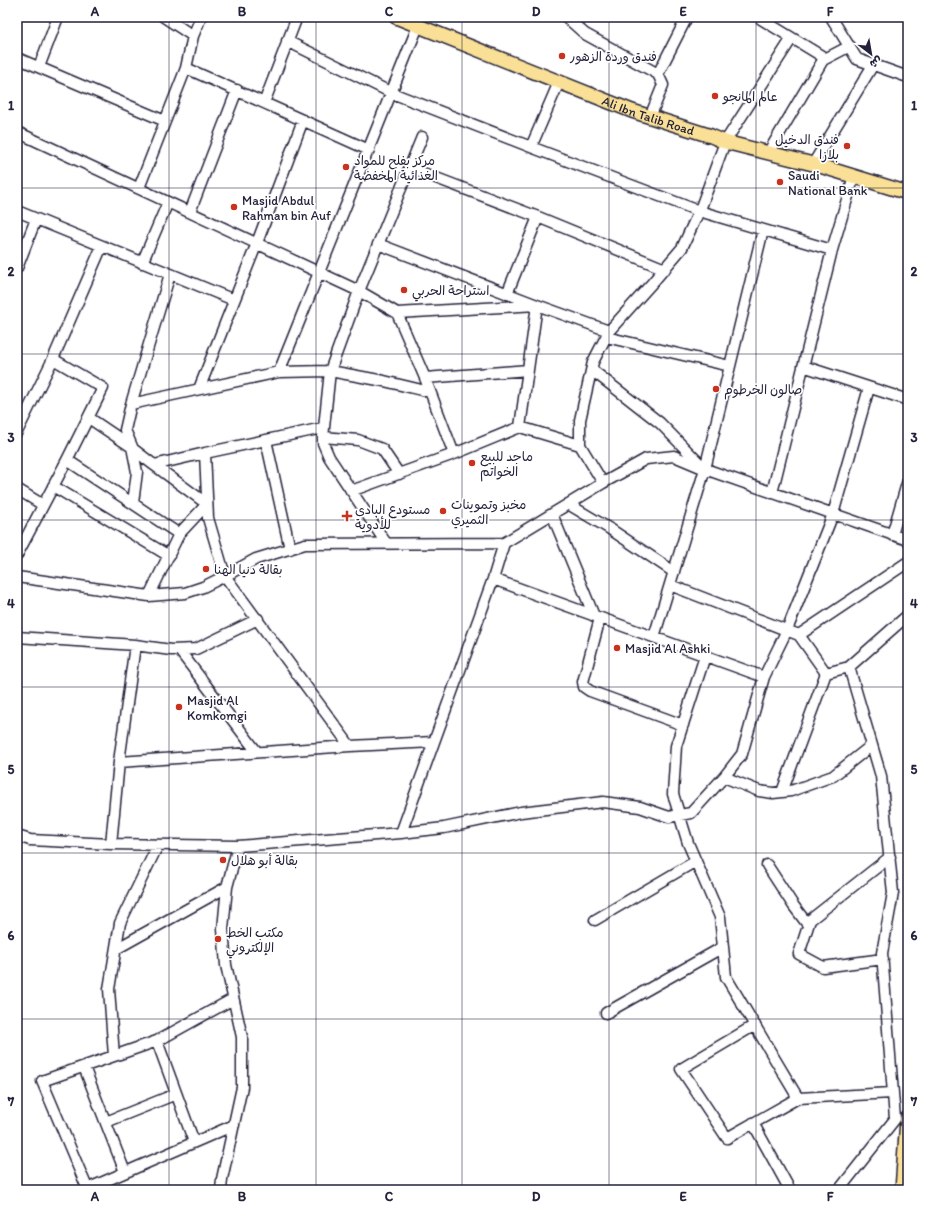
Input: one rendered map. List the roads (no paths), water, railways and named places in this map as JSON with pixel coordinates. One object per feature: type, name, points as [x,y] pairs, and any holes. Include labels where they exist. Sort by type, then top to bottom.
[{"type":"highway","points":[[903,1190],[908,1119]]},
{"type":"main road","name":"Ali Ibn Talib Road","points":[[396,17],[632,111],[711,136],[725,142],[813,164],[908,193]]},
{"type":"street","points":[[39,67],[58,17]]},
{"type":"street","points":[[164,17],[193,36]]},
{"type":"street","points":[[139,188],[186,68],[193,36],[201,17]]},
{"type":"street","points":[[264,103],[297,17]]},
{"type":"street","points":[[566,17],[585,34],[658,74],[663,85],[650,117]]},
{"type":"street","points":[[658,74],[687,17]]},
{"type":"street","points":[[763,17],[761,19],[825,58]]},
{"type":"street","points":[[831,17],[857,59],[907,76]]},
{"type":"street","points":[[279,372],[418,26]]},
{"type":"street","points":[[603,483],[580,445],[580,420],[593,362],[607,334],[682,248],[699,211],[725,142],[792,38]]},
{"type":"street","points":[[287,42],[392,92],[531,147],[699,211],[832,250]]},
{"type":"street","points":[[768,153],[822,60],[850,46]]},
{"type":"street","points":[[17,58],[165,121]]},
{"type":"street","points":[[813,164],[873,65]]},
{"type":"street","points":[[186,68],[369,150]]},
{"type":"street","points":[[531,147],[559,82]]},
{"type":"street","points":[[190,212],[237,90]]},
{"type":"street","points":[[199,388],[257,243],[303,120]]},
{"type":"street","points":[[17,132],[359,291],[397,313],[537,305]]},
{"type":"street","points":[[386,543],[329,457],[323,443],[323,432],[330,371],[359,291],[422,137]]},
{"type":"street","points":[[410,168],[538,217],[665,269]]},
{"type":"street","points":[[772,493],[832,250],[854,176]]},
{"type":"street","points":[[142,262],[168,202]]},
{"type":"street","points":[[17,211],[234,300]]},
{"type":"street","points":[[507,294],[538,217]]},
{"type":"street","points":[[17,268],[36,219]]},
{"type":"street","points":[[654,638],[705,469],[763,230]]},
{"type":"street","points":[[378,244],[537,305],[607,334],[730,366]]},
{"type":"street","points":[[17,432],[53,359],[102,246]]},
{"type":"street","points":[[133,503],[137,472],[132,447],[125,430],[131,404],[170,274]]},
{"type":"street","points":[[520,427],[537,305]]},
{"type":"street","points":[[397,313],[454,454]]},
{"type":"street","points":[[17,555],[89,418],[103,388],[53,359]]},
{"type":"street","points":[[803,366],[908,400]]},
{"type":"street","points":[[424,378],[528,370]]},
{"type":"street","points":[[592,370],[660,423],[705,469]]},
{"type":"street","points":[[131,404],[199,388],[279,372],[330,371],[384,380],[430,392]]},
{"type":"street","points":[[17,836],[30,840],[111,844],[238,846],[401,833],[444,828],[522,812],[603,802],[640,807],[669,817],[691,813],[724,777],[742,754],[764,677],[787,630],[833,514],[869,388]]},
{"type":"street","points":[[89,418],[132,447],[207,504]]},
{"type":"street","points":[[351,491],[454,454],[520,427],[580,445]]},
{"type":"street","points":[[154,465],[266,440],[323,432],[358,440],[382,449],[399,474]]},
{"type":"street","points":[[266,440],[290,549]]},
{"type":"street","points":[[205,453],[208,518],[226,576],[350,746]]},
{"type":"street","points":[[17,577],[149,596],[185,593],[226,576],[256,559],[305,544],[504,543],[603,483],[646,459],[674,456],[705,469],[908,540]]},
{"type":"street","points":[[67,460],[179,534]]},
{"type":"street","points":[[892,535],[908,480]]},
{"type":"street","points":[[53,486],[168,556]]},
{"type":"street","points":[[17,489],[43,505]]},
{"type":"street","points":[[149,596],[179,534],[207,504]]},
{"type":"street","points":[[568,504],[610,529],[674,572]]},
{"type":"street","points":[[552,514],[597,617],[583,682],[584,687],[590,691],[683,725]]},
{"type":"street","points":[[401,833],[493,579],[504,543]]},
{"type":"street","points":[[799,635],[908,562]]},
{"type":"street","points":[[493,579],[764,677]]},
{"type":"street","points":[[670,586],[799,635],[826,673]]},
{"type":"street","points":[[826,673],[849,667],[908,615]]},
{"type":"street","points":[[17,637],[135,645],[171,650],[196,649],[258,620]]},
{"type":"street","points":[[111,844],[119,762],[135,645]]},
{"type":"street","points":[[179,650],[258,752]]},
{"type":"street","points":[[705,656],[676,746],[673,794],[688,843],[720,917],[726,977],[798,1098]]},
{"type":"street","points":[[839,1190],[895,1119],[882,953],[893,893],[890,857],[881,776],[849,667]]},
{"type":"street","points":[[782,792],[826,673]]},
{"type":"street","points":[[119,762],[350,746],[434,742]]},
{"type":"street","points":[[724,777],[759,791],[773,793],[790,791],[833,776],[872,745]]},
{"type":"street","points":[[114,1056],[109,989],[120,923],[158,845]]},
{"type":"street","points":[[221,1190],[222,1179],[242,1088],[242,1037],[226,965],[223,929],[227,887],[238,846]]},
{"type":"street","points":[[883,959],[823,967],[798,954],[810,920],[890,857]]},
{"type":"street","points":[[595,920],[696,861]]},
{"type":"street","points":[[767,865],[808,925]]},
{"type":"street","points":[[116,949],[227,887]]},
{"type":"street","points":[[606,1013],[723,947]]},
{"type":"street","points":[[233,999],[157,1041],[42,1081],[87,1189],[234,1125]]},
{"type":"street","points":[[755,1025],[681,1069],[727,1138],[798,1098],[892,1093]]},
{"type":"street","points":[[157,1041],[194,1142]]},
{"type":"street","points":[[84,1067],[125,1172]]},
{"type":"street","points":[[106,1122],[176,1094]]},
{"type":"street","points":[[753,1123],[790,1190]]},
{"type":"place","name":"فندق وردة الزهور","points":[[562,56]]},
{"type":"place","name":"عالم المانجو","points":[[715,96]]},
{"type":"place","name":"فندق الدخيل بلازا","points":[[847,146]]},
{"type":"place","name":"مركز بفلح للمواد الغذائية المخفضة","points":[[346,167]]},
{"type":"place","name":"Saudi National Bank","points":[[780,182]]},
{"type":"place","name":"Masjid Abdul Rahman bin Auf","points":[[234,207]]},
{"type":"place","name":"استراحة الحربي","points":[[404,290]]},
{"type":"place","name":"صالون الخرطوم","points":[[716,389]]},
{"type":"place","name":"ماجد للبيع الخواتم","points":[[472,463]]},
{"type":"place","name":"مخبز وتموينات الثميري","points":[[443,511]]},
{"type":"place","name":"مستودع البادى للأدوية","points":[[347,516]]},
{"type":"place","name":"بقالة دنيا الهنا","points":[[206,569]]},
{"type":"place","name":"Masjid Al Ashki","points":[[617,648]]},
{"type":"place","name":"Masjid Al Komkomgi","points":[[179,707]]},
{"type":"place","name":"بقالة أبو هلال","points":[[223,860]]},
{"type":"place","name":"مكتب الخط الإلكتروني","points":[[218,939]]}]
